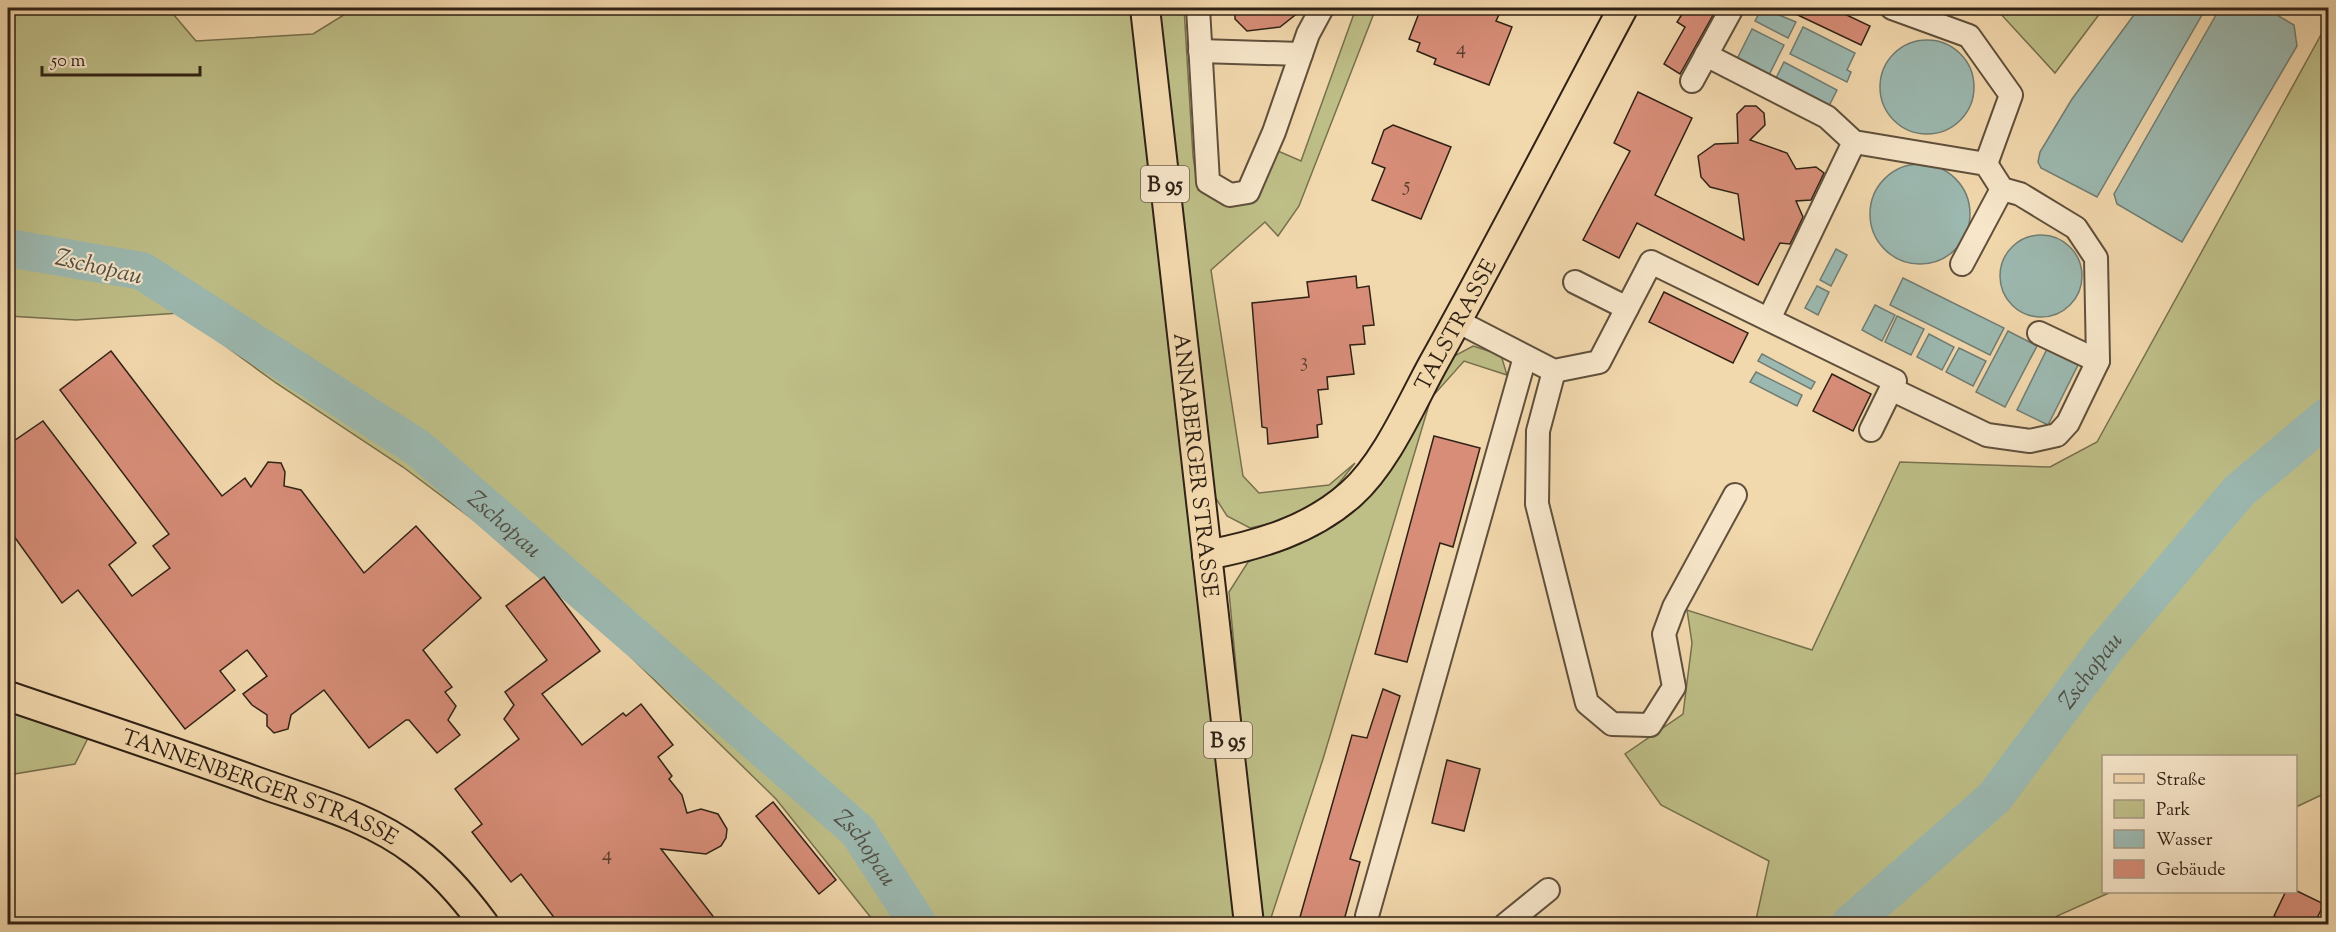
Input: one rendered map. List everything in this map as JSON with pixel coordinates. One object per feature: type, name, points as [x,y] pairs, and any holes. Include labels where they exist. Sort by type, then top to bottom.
[{"type":"main road","name":"ANNABERGER STRASSE","points":[[1145,8],[1249,924]]},
{"type":"main road","name":"TALSTRASSE","points":[[1207,555],[1285,534],[1315,521],[1354,492],[1372,470],[1457,321],[1623,8]]},
{"type":"main road","name":"TANNENBERGER STRASSE","points":[[8,696],[196,759],[342,812],[377,828],[414,851],[444,876],[484,924]]},
{"type":"lane","points":[[1198,8],[1209,182],[1230,195],[1248,192],[1274,132],[1300,54],[1322,8]]},
{"type":"lane","points":[[1692,81],[1732,8]]},
{"type":"lane","points":[[1892,8],[1969,36],[2011,95],[1986,164]]},
{"type":"lane","points":[[1200,51],[1300,54]]},
{"type":"lane","points":[[1706,55],[1827,117],[1854,142],[1986,164],[2002,189],[2020,194],[2076,228],[2096,258],[2098,361],[2068,423],[2057,435],[2030,441],[1987,435],[1891,389]]},
{"type":"lane","points":[[1770,319],[1854,142]]},
{"type":"lane","points":[[1962,264],[2002,189]]},
{"type":"lane","points":[[1457,321],[1554,371],[1599,362],[1651,262],[1895,381],[1871,430]]},
{"type":"lane","points":[[1575,282],[1627,308]]},
{"type":"lane","points":[[2039,333],[2098,361]]},
{"type":"lane","points":[[1367,916],[1525,357]]},
{"type":"lane","points":[[1554,371],[1538,431],[1537,504],[1587,703],[1612,724],[1650,725],[1674,687],[1664,634],[1674,607],[1735,495]]},
{"type":"lane","points":[[1506,924],[1548,890]]},
{"type":"green space","points":[[8,8],[40,12],[61,8],[168,8],[196,41],[313,34],[355,8],[1133,8],[1236,924],[876,924],[776,799],[547,575],[403,467],[276,383],[180,313],[76,320],[8,316]]},
{"type":"green space","points":[[1158,8],[1184,8],[1193,156],[1198,190],[1224,205],[1255,197],[1278,151],[1301,161],[1356,8],[1376,8],[1299,206],[1278,236],[1265,222],[1211,270],[1243,476],[1259,493],[1329,485],[1355,463],[1332,492],[1302,516],[1250,528],[1227,516],[1215,497]]},
{"type":"green space","points":[[1990,8],[2104,8],[2055,73],[1999,12]]},
{"type":"green space","points":[[2328,22],[2328,792],[2297,807],[2297,755],[2102,755],[2102,893],[2109,893],[2057,916],[2052,924],[1755,924],[1769,861],[1661,805],[1625,754],[1683,714],[1692,643],[1687,610],[1812,650],[1900,462],[2050,467],[2097,442]]},
{"type":"green space","points":[[1473,346],[1501,355],[1507,375],[1464,361],[1431,398],[1323,759],[1269,924],[1260,924],[1229,592],[1248,562],[1305,539],[1445,361]]},
{"type":"green space","points":[[8,703],[91,732],[75,764],[8,775]]},
{"type":"water","points":[[1762,8],[1796,22],[1788,38],[1755,21]]},
{"type":"water","points":[[2139,8],[2206,8],[2097,197],[2041,168],[2038,162],[2040,152],[2072,99]]},
{"type":"water","points":[[2220,8],[2265,8],[2294,25],[2297,46],[2182,242],[2117,204],[2114,194]]},
{"type":"water","points":[[1803,27],[1855,53],[1847,70],[1851,72],[1847,82],[1790,54]]},
{"type":"water","points":[[1752,29],[1784,45],[1769,75],[1737,59]]},
{"type":"water","points":[[1927,40],[1945,44],[1960,54],[1970,69],[1974,87],[1970,105],[1960,120],[1945,130],[1927,134],[1909,130],[1894,120],[1884,105],[1880,87],[1884,69],[1894,54],[1909,44]]},
{"type":"water","points":[[1784,62],[1837,90],[1828,108],[1775,80]]},
{"type":"water","points":[[1920,164],[1939,167],[1956,178],[1967,195],[1970,214],[1967,233],[1956,250],[1939,261],[1920,264],[1901,261],[1884,250],[1873,233],[1870,214],[1873,195],[1884,178],[1901,167]]},
{"type":"water","points":[[2033,235],[2049,235],[2064,242],[2075,253],[2082,268],[2079,292],[2070,305],[2049,317],[2033,317],[2018,310],[2007,299],[2000,284],[2000,268],[2007,253],[2018,242]]},
{"type":"water","points":[[1836,249],[1847,255],[1831,286],[1820,280]]},
{"type":"water","points":[[1903,278],[2004,328],[1990,355],[1890,305]]},
{"type":"water","points":[[1817,286],[1829,292],[1818,315],[1805,308]]},
{"type":"water","points":[[1875,305],[1895,315],[1882,341],[1862,330]]},
{"type":"water","points":[[1897,316],[1924,329],[1911,355],[1885,342]]},
{"type":"water","points":[[2008,331],[2037,346],[2005,407],[1976,392]]},
{"type":"water","points":[[1929,334],[1954,347],[1942,370],[1917,357]]},
{"type":"water","points":[[1959,348],[1986,361],[1973,386],[1946,372]]},
{"type":"water","points":[[2047,349],[2078,365],[2048,425],[2017,410]]},
{"type":"water","points":[[1762,354],[1815,382],[1811,389],[1758,361]]},
{"type":"water","points":[[1756,372],[1802,395],[1797,406],[1750,382]]},
{"type":"building","points":[[1235,8],[1304,8],[1280,27],[1247,31],[1235,19]]},
{"type":"building","points":[[1421,8],[1502,8],[1496,21],[1512,27],[1489,85],[1434,64],[1436,59],[1417,51],[1420,43],[1409,39]]},
{"type":"building","points":[[1686,8],[1717,8],[1680,74],[1664,64],[1685,27],[1677,22]]},
{"type":"building","points":[[1783,8],[1832,8],[1870,26],[1861,45]]},
{"type":"building","points":[[1638,92],[1692,118],[1655,195],[1744,240],[1738,194],[1710,187],[1701,177],[1698,156],[1715,144],[1738,143],[1737,114],[1745,106],[1756,106],[1764,113],[1765,125],[1750,140],[1787,153],[1796,169],[1816,167],[1824,173],[1811,200],[1796,201],[1803,217],[1790,244],[1780,243],[1758,285],[1637,223],[1619,258],[1583,240],[1630,151],[1614,143]]},
{"type":"building","points":[[1393,125],[1451,147],[1421,219],[1372,200],[1385,168],[1372,163],[1384,130]]},
{"type":"building","points":[[1356,276],[1357,288],[1369,286],[1374,325],[1363,326],[1365,344],[1350,345],[1354,374],[1327,377],[1328,389],[1318,390],[1322,424],[1317,425],[1318,437],[1268,444],[1267,428],[1262,427],[1252,303],[1309,297],[1307,282]]},
{"type":"building","points":[[1664,292],[1748,333],[1733,363],[1649,322]]},
{"type":"building","points":[[111,351],[222,496],[245,478],[251,487],[268,462],[281,463],[285,472],[284,486],[301,490],[364,573],[416,526],[481,598],[423,650],[452,687],[445,692],[456,706],[448,720],[460,735],[437,753],[409,720],[406,720],[369,748],[324,690],[291,715],[288,729],[274,733],[267,726],[267,715],[252,705],[243,694],[267,676],[247,650],[220,671],[235,690],[185,729],[78,590],[62,603],[8,528],[8,445],[43,421],[136,543],[109,565],[132,596],[170,568],[153,546],[169,534],[60,390]]},
{"type":"building","points":[[1832,374],[1871,394],[1853,431],[1813,411]]},
{"type":"building","points":[[1434,436],[1480,448],[1453,547],[1440,543],[1407,662],[1375,654]]},
{"type":"building","points":[[544,577],[600,651],[542,694],[582,745],[623,713],[626,716],[641,704],[673,745],[658,757],[672,776],[669,779],[682,795],[687,813],[701,809],[718,814],[727,829],[726,838],[721,846],[706,854],[661,849],[719,924],[559,924],[521,874],[511,882],[472,832],[482,824],[455,789],[519,739],[504,719],[514,705],[505,692],[547,660],[506,606]]},
{"type":"building","points":[[1383,689],[1400,696],[1350,859],[1360,862],[1343,924],[1298,924],[1352,735],[1367,738]]},
{"type":"building","points":[[1447,760],[1480,769],[1464,831],[1432,823]]},
{"type":"building","points":[[773,802],[836,880],[819,894],[756,816]]},
{"type":"building","points":[[2297,891],[2324,904],[2314,924],[2291,924],[2274,916],[2285,893],[2297,893]]},
{"type":"waterway","name":"Zschopau","points":[[8,248],[142,271],[418,448],[858,831],[918,924]]},
{"type":"waterway","name":"Zschopau","points":[[1850,924],[1994,798],[2107,647],[2239,491],[2328,416]]}]
